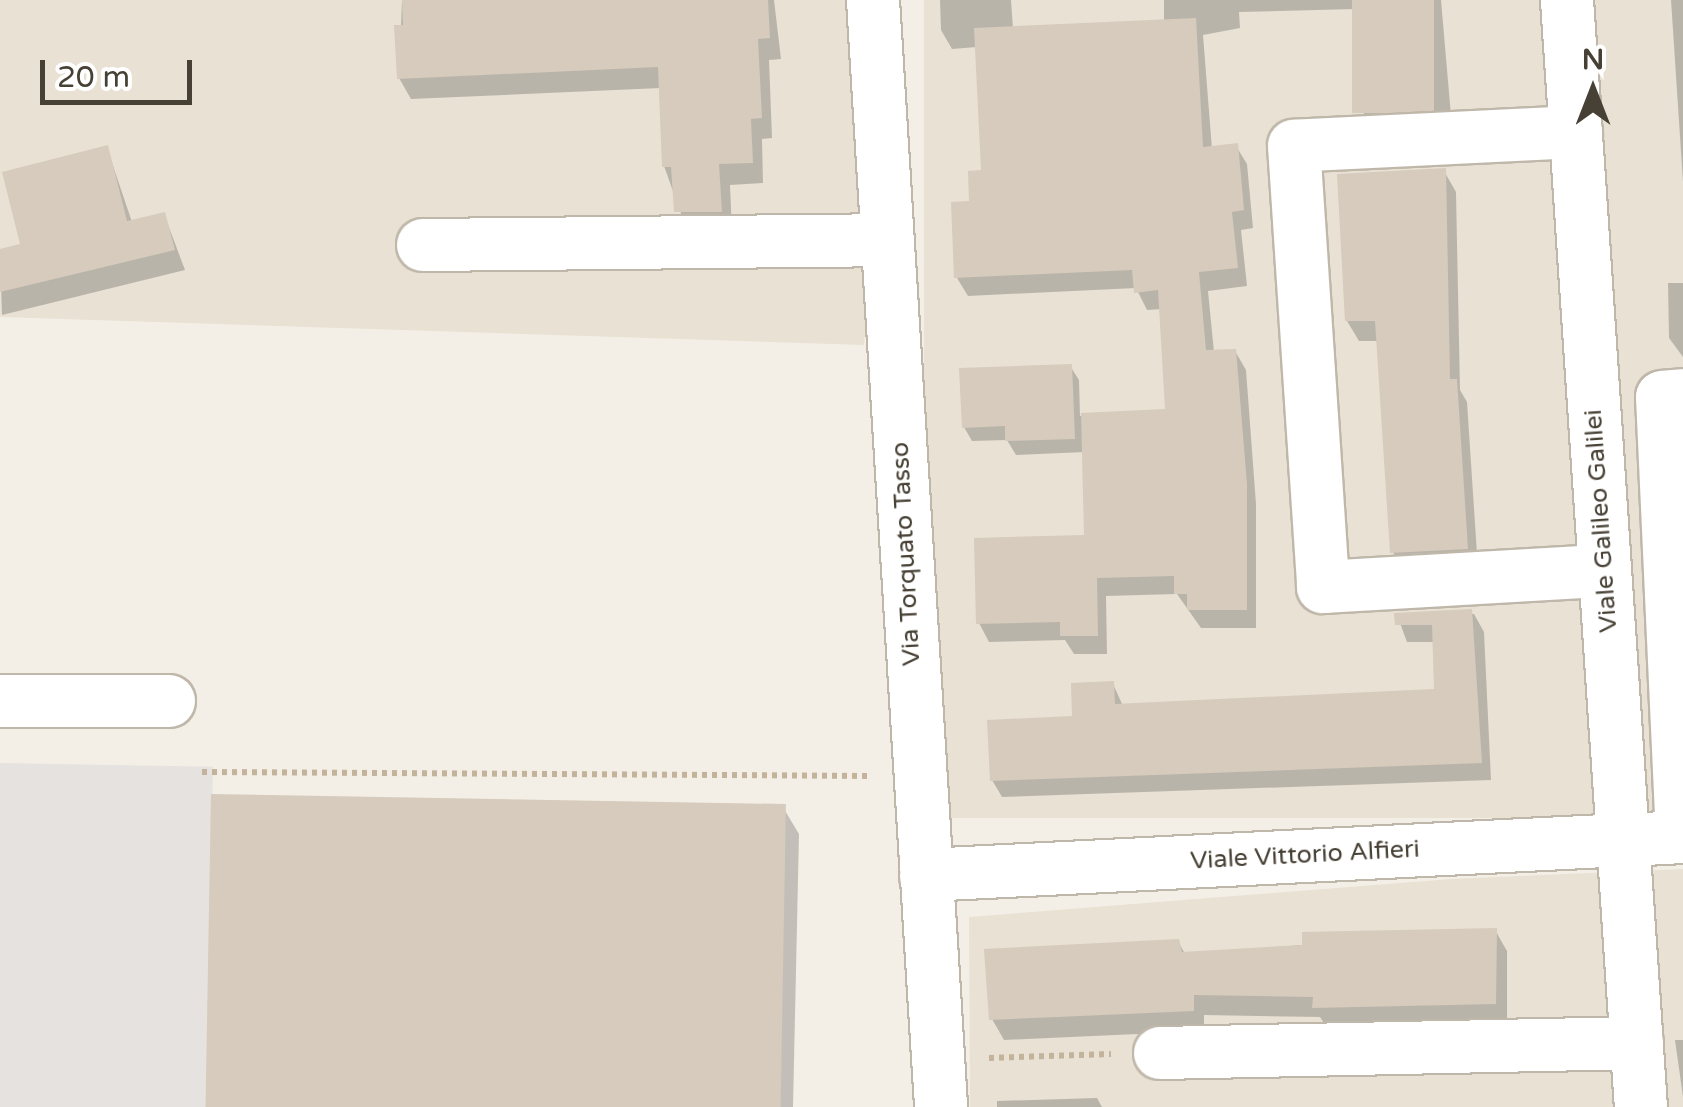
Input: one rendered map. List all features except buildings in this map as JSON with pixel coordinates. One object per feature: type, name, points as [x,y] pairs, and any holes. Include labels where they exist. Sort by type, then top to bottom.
[{"type":"street","name":"Via Torquato Tasso","points":[[873,0],[939,1083]]},
{"type":"street","name":"Viale Galileo Galilei","points":[[1567,0],[1642,1107]]},
{"type":"street","points":[[1576,132],[1294,146],[1322,588],[1604,572]]},
{"type":"street","points":[[423,245],[888,240]]},
{"type":"street","points":[[1682,837],[1662,396],[1683,395]]},
{"type":"street","points":[[0,701],[169,701]]},
{"type":"street","name":"Viale Vittorio Alfieri","points":[[926,875],[1682,837]]},
{"type":"street","points":[[1160,1053],[1637,1043]]},
{"type":"path","points":[[202,772],[920,777]]},
{"type":"path","points":[[939,1083],[1160,1053]]},
{"type":"shaded area","points":[[0,0],[848,0],[870,265],[864,345],[0,317]]},
{"type":"shaded area","points":[[924,0],[1683,0],[1683,818],[924,818]]},
{"type":"shaded area","points":[[0,763],[213,767],[207,1107],[0,1107]]},
{"type":"shaded area","points":[[1683,869],[1683,1107],[970,1107],[969,917],[1451,879]]}]
